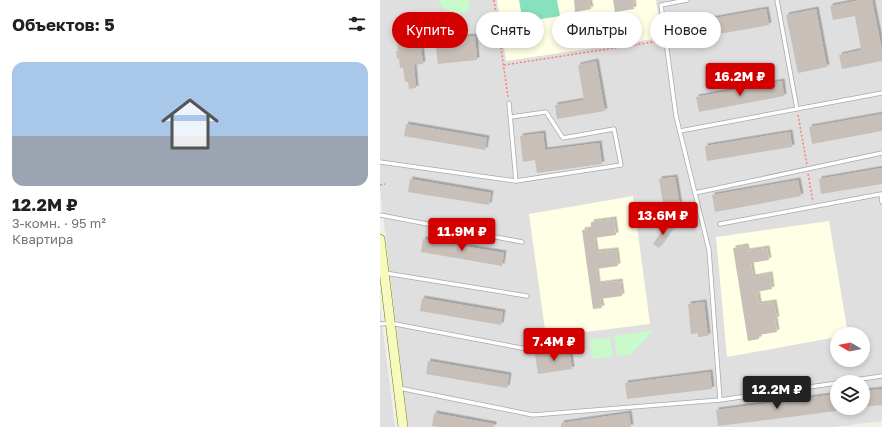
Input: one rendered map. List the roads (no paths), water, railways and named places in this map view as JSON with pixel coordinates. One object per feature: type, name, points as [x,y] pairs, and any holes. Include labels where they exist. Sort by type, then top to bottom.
[{"type":"street","points":[[380,239],[403,427]]},
{"type":"lane","points":[[687,0],[661,5],[676,116],[709,250],[720,400]]},
{"type":"lane","points":[[777,0],[797,109]]},
{"type":"lane","points":[[680,131],[882,94]]},
{"type":"lane","points":[[509,103],[516,181]]},
{"type":"lane","points":[[380,162],[516,181],[622,165],[614,129],[563,138],[546,112],[510,117]]},
{"type":"lane","points":[[695,193],[882,153]]},
{"type":"lane","points":[[720,224],[881,194],[882,202]]},
{"type":"lane","points":[[380,215],[522,242]]},
{"type":"lane","points":[[384,273],[527,296]]},
{"type":"lane","points":[[380,324],[390,323],[532,350]]},
{"type":"lane","points":[[870,378],[882,376]]},
{"type":"lane","points":[[398,388],[533,415],[720,400],[830,384]]}]
